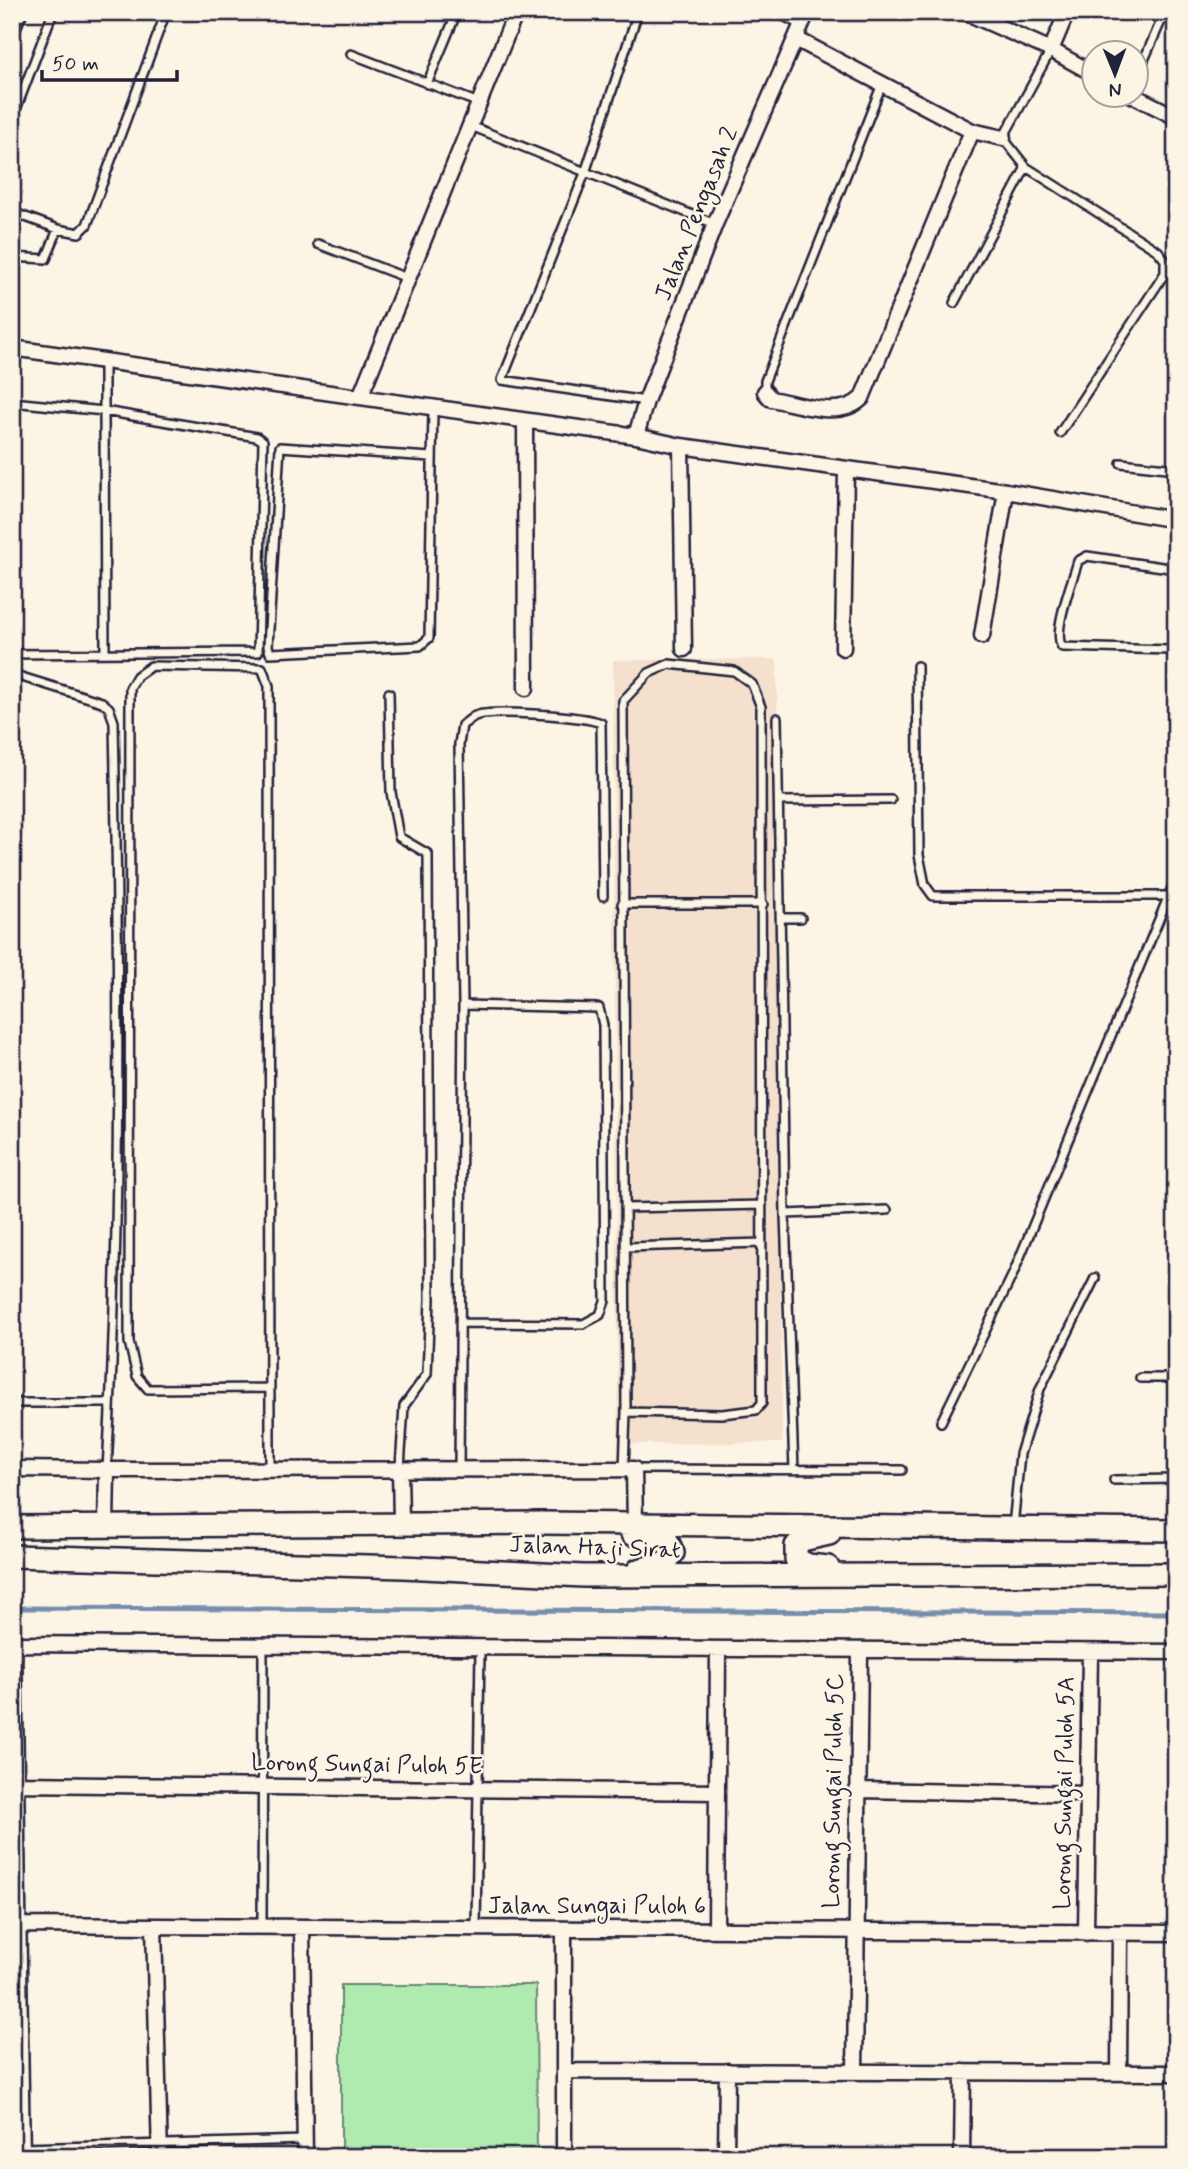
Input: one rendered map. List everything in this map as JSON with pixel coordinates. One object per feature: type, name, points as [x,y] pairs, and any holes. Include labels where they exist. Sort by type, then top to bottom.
[{"type":"main road","name":"Jalan Haji Sirat","points":[[12,1527],[543,1522],[1176,1530]]},
{"type":"main road","points":[[543,1522],[649,1536],[668,1542],[673,1553],[666,1562],[653,1567],[583,1576]]},
{"type":"main road","points":[[900,1528],[819,1535],[802,1540],[795,1552],[796,1559],[808,1565],[907,1577]]},
{"type":"main road","name":"Jalan Haji Sirat","points":[[12,1556],[389,1567],[583,1576],[1176,1574]]},
{"type":"street","points":[[360,397],[516,12]]},
{"type":"street","points":[[965,12],[1051,50],[1080,66]]},
{"type":"street","points":[[1051,50],[1067,12]]},
{"type":"street","points":[[801,26],[882,84],[972,131],[1003,138]]},
{"type":"street","name":"Jalan Pengasah 2","points":[[636,436],[646,401],[715,224],[801,26]]},
{"type":"street","points":[[1150,104],[1176,117]]},
{"type":"street","points":[[765,392],[771,399],[837,410],[851,408],[862,398],[972,131]]},
{"type":"street","points":[[12,348],[636,436],[681,446],[1006,491],[1176,520]]},
{"type":"street","points":[[525,422],[526,688]]},
{"type":"street","points":[[681,446],[684,649]]},
{"type":"street","points":[[843,649],[846,470]]},
{"type":"street","points":[[982,636],[1006,491]]},
{"type":"street","points":[[400,1468],[401,1523]]},
{"type":"street","points":[[12,1469],[629,1469],[635,1524]]},
{"type":"street","points":[[106,1528],[107,1470]]},
{"type":"street","points":[[22,2152],[16,1932],[13,1643],[1090,1654],[1176,1652]]},
{"type":"street","points":[[716,1930],[718,1650]]},
{"type":"street","name":"Lorong Sungai Puloh 5C","points":[[855,2072],[854,1931],[860,1651]]},
{"type":"street","name":"Lorong Sungai Puloh 5A","points":[[1086,1933],[1090,1654]]},
{"type":"street","name":"Lorong Sungai Puloh 5E","points":[[16,1784],[717,1792]]},
{"type":"street","points":[[857,1790],[1088,1794]]},
{"type":"street","points":[[154,1926],[160,2150]]},
{"type":"street","name":"Jalan Sungai Puloh 6","points":[[16,1932],[154,1926],[1176,1933]]},
{"type":"street","points":[[302,1927],[305,2157]]},
{"type":"street","points":[[564,1929],[564,2157]]},
{"type":"street","points":[[1119,2073],[1120,1933]]},
{"type":"street","points":[[564,2071],[1176,2073]]},
{"type":"street","points":[[726,2157],[727,2071]]},
{"type":"street","points":[[962,2157],[963,2072]]},
{"type":"lane","points":[[12,38],[23,12]]},
{"type":"lane","points":[[12,212],[58,229],[79,233],[87,225],[166,12]]},
{"type":"lane","points":[[427,84],[457,12]]},
{"type":"lane","points":[[638,12],[585,173],[502,380],[646,401]]},
{"type":"lane","points":[[775,12],[801,26]]},
{"type":"lane","points":[[1150,46],[1165,12]]},
{"type":"lane","points":[[12,120],[51,13]]},
{"type":"lane","points":[[1051,50],[1003,138],[1026,167],[1158,251],[1165,260],[1165,273],[1060,433]]},
{"type":"lane","points":[[351,54],[480,104]]},
{"type":"lane","points":[[765,392],[765,381],[882,84]]},
{"type":"lane","points":[[471,126],[715,224]]},
{"type":"lane","points":[[954,303],[1026,167]]},
{"type":"lane","points":[[12,257],[46,259],[58,229]]},
{"type":"lane","points":[[318,244],[407,278]]},
{"type":"lane","points":[[104,362],[105,652]]},
{"type":"lane","points":[[12,402],[104,411],[257,437],[264,447],[258,652],[12,654]]},
{"type":"lane","points":[[431,457],[280,447],[268,646],[270,653],[420,646],[429,638],[432,615],[433,409]]},
{"type":"lane","points":[[1121,463],[1176,469]]},
{"type":"lane","points":[[1170,650],[1062,647],[1058,641],[1078,561],[1087,556],[1176,569]]},
{"type":"lane","points":[[626,1412],[722,1414],[756,1410],[762,1403],[761,707],[752,684],[734,671],[669,664],[649,673],[623,701],[622,904],[626,1412],[629,1469],[902,1471]]},
{"type":"lane","points":[[269,1388],[148,1389],[137,1376],[129,1342],[131,688],[137,676],[151,666],[262,668],[269,686],[270,1469]]},
{"type":"lane","points":[[917,666],[919,855],[925,885],[933,896],[1168,896]]},
{"type":"lane","points":[[12,674],[103,702],[109,708],[114,722],[118,946],[107,1470]]},
{"type":"lane","points":[[389,693],[391,792],[398,836],[428,854],[428,1374],[404,1406],[400,1468]]},
{"type":"lane","points":[[460,1468],[463,1005],[458,744],[461,725],[476,715],[548,715],[592,719],[601,723],[603,896]]},
{"type":"lane","points":[[777,718],[785,1214],[793,1470]]},
{"type":"lane","points":[[779,801],[891,800]]},
{"type":"lane","points":[[941,1422],[1013,1273],[1176,878]]},
{"type":"lane","points":[[622,904],[763,904]]},
{"type":"lane","points":[[782,918],[801,918]]},
{"type":"lane","points":[[460,1323],[583,1324],[600,1315],[605,1301],[603,1025],[599,1008],[463,1005]]},
{"type":"lane","points":[[626,1208],[762,1205]]},
{"type":"lane","points":[[785,1214],[887,1210]]},
{"type":"lane","points":[[626,1247],[762,1243]]},
{"type":"lane","points":[[1013,1529],[1020,1454],[1040,1389],[1095,1278]]},
{"type":"lane","points":[[1140,1378],[1176,1378]]},
{"type":"lane","points":[[12,1403],[110,1403]]},
{"type":"lane","points":[[1114,1480],[1176,1479]]},
{"type":"lane","points":[[262,1927],[263,1646]]},
{"type":"lane","points":[[476,1928],[480,1648]]},
{"type":"lane","points":[[22,2152],[160,2150],[305,2140]]},
{"type":"shaded area","points":[[777,659],[782,1443],[618,1444],[613,660]]},
{"type":"green space","points":[[341,1985],[536,1985],[537,2157],[341,2157]]},
{"type":"waterway","points":[[12,1608],[1176,1613]]}]
